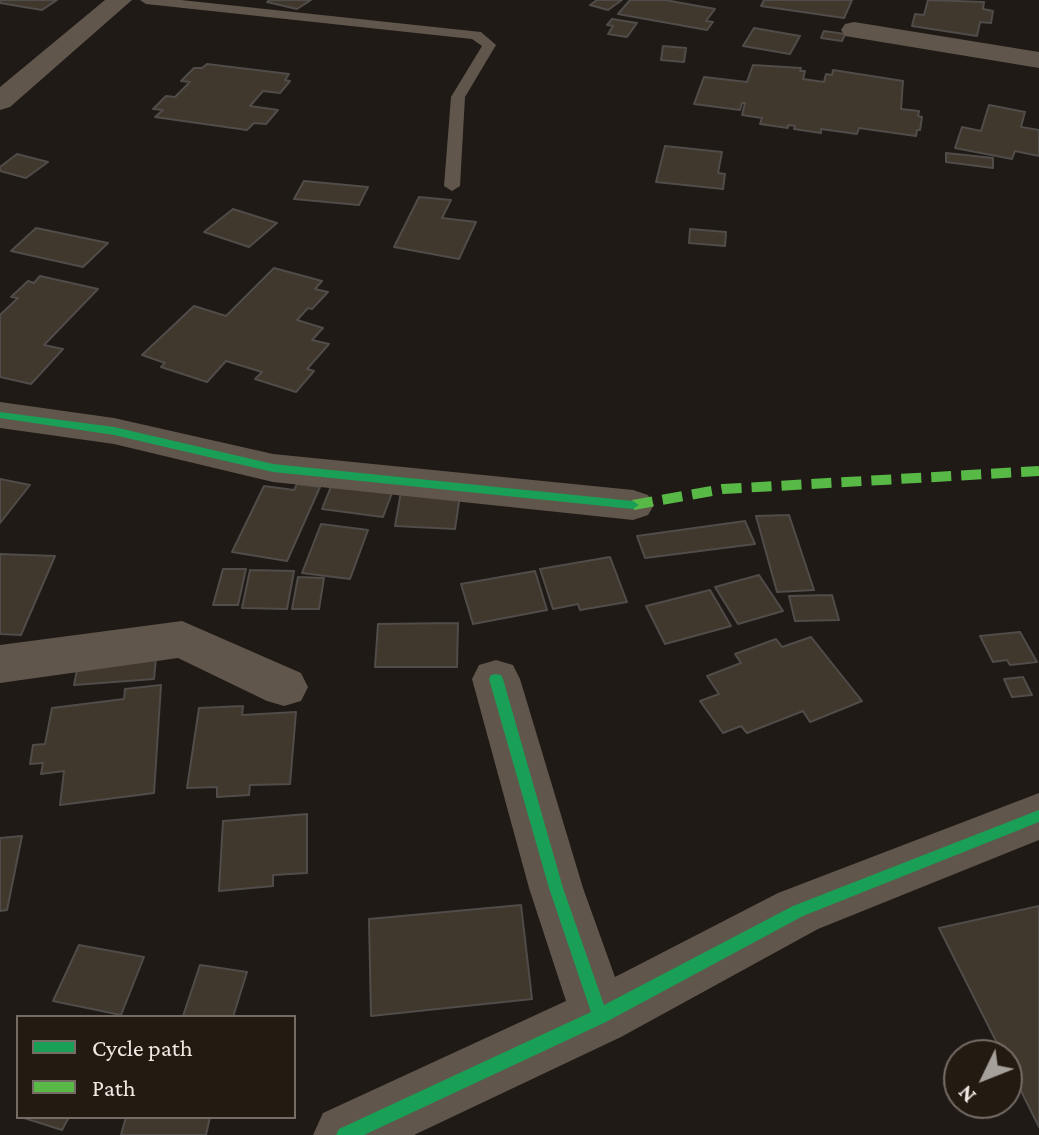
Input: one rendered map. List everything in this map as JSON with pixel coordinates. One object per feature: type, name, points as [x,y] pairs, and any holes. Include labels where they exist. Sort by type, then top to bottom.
[{"type":"street","points":[[0,101],[120,0]]},
{"type":"street","points":[[854,30],[1039,60]]},
{"type":"street","points":[[0,415],[114,431],[273,468],[633,505]]},
{"type":"street","points":[[0,664],[182,639],[284,687]]},
{"type":"street","points":[[496,679],[556,888],[600,1016]]},
{"type":"street","points":[[345,1135],[600,1016],[798,911],[1039,816]]},
{"type":"lane","points":[[146,0],[476,35],[489,45],[458,97],[452,186]]},
{"type":"building","points":[[0,0],[57,0],[42,10],[0,3]]},
{"type":"building","points":[[311,0],[297,9],[267,2]]},
{"type":"building","points":[[597,0],[622,0],[608,10],[590,5]]},
{"type":"building","points":[[630,0],[665,0],[715,9],[706,21],[713,22],[707,30],[618,14]]},
{"type":"building","points":[[764,0],[852,0],[844,18],[761,6]]},
{"type":"building","points":[[928,0],[984,2],[983,9],[993,11],[991,23],[980,22],[977,36],[912,26],[915,14],[924,15]]},
{"type":"building","points":[[612,19],[637,23],[627,37],[608,34],[613,26],[607,25]]},
{"type":"building","points":[[754,28],[800,36],[790,54],[743,46]]},
{"type":"building","points":[[824,31],[845,34],[842,41],[821,38]]},
{"type":"building","points":[[663,46],[686,48],[684,62],[661,60]]},
{"type":"building","points":[[207,64],[289,74],[285,80],[290,81],[280,93],[263,91],[250,106],[278,110],[266,124],[254,123],[247,130],[155,117],[163,110],[153,109],[166,96],[175,97],[190,82],[181,81],[194,68]]},
{"type":"building","points":[[753,65],[801,68],[800,71],[805,71],[803,79],[824,82],[826,74],[832,75],[833,70],[903,81],[901,109],[919,111],[918,116],[922,117],[920,130],[917,130],[916,136],[859,128],[857,134],[821,129],[821,133],[794,129],[795,126],[760,124],[762,118],[742,115],[745,103],[742,103],[740,110],[694,104],[704,77],[747,82]]},
{"type":"building","points":[[989,105],[1025,112],[1021,127],[1039,130],[1039,156],[1015,151],[1012,159],[955,148],[962,127],[981,131]]},
{"type":"building","points":[[665,146],[722,152],[718,173],[725,174],[723,189],[656,182]]},
{"type":"building","points":[[946,153],[993,158],[993,168],[946,162]]},
{"type":"building","points":[[17,154],[48,162],[26,178],[0,171],[0,167]]},
{"type":"building","points":[[304,181],[368,187],[359,205],[294,199]]},
{"type":"building","points":[[419,197],[451,200],[442,218],[476,222],[459,259],[394,247]]},
{"type":"building","points":[[233,209],[277,223],[249,247],[204,232]]},
{"type":"building","points":[[36,228],[108,243],[83,267],[11,251]]},
{"type":"building","points":[[690,229],[726,232],[725,246],[689,243]]},
{"type":"building","points":[[274,268],[322,281],[315,289],[328,292],[297,320],[323,328],[312,340],[329,344],[307,369],[314,371],[296,392],[255,379],[262,372],[226,361],[207,382],[161,367],[165,363],[142,355],[194,306],[226,316]]},
{"type":"building","points":[[40,276],[98,289],[44,345],[63,349],[31,384],[0,377],[0,315],[18,298],[11,297],[28,281],[34,283]]},
{"type":"building","points":[[0,479],[30,485],[0,523]]},
{"type":"building","points":[[297,484],[320,487],[287,561],[232,552],[264,486],[294,490]]},
{"type":"building","points":[[332,484],[392,493],[383,517],[322,509]]},
{"type":"building","points":[[401,492],[460,495],[455,529],[395,526]]},
{"type":"building","points":[[789,515],[814,590],[777,592],[756,516]]},
{"type":"building","points":[[745,521],[755,544],[645,558],[637,536]]},
{"type":"building","points":[[321,524],[368,530],[350,579],[302,573]]},
{"type":"building","points":[[0,554],[55,556],[21,635],[0,634]]},
{"type":"building","points":[[610,557],[627,602],[580,610],[578,604],[553,609],[540,569]]},
{"type":"building","points":[[223,569],[246,569],[238,605],[213,605]]},
{"type":"building","points":[[250,570],[294,571],[287,609],[242,608]]},
{"type":"building","points":[[535,571],[547,610],[473,624],[461,584]]},
{"type":"building","points":[[759,575],[783,611],[738,624],[715,587]]},
{"type":"building","points":[[298,577],[324,578],[319,609],[292,609]]},
{"type":"building","points":[[710,590],[731,626],[665,644],[646,606]]},
{"type":"building","points":[[832,595],[839,620],[795,621],[789,596]]},
{"type":"building","points":[[458,623],[457,667],[375,667],[378,624]]},
{"type":"building","points":[[1020,632],[1037,662],[1010,665],[1007,660],[993,662],[980,636]]},
{"type":"building","points":[[811,637],[862,701],[810,722],[803,711],[747,733],[741,726],[723,733],[700,701],[719,694],[707,676],[741,663],[735,654],[776,639],[782,647]]},
{"type":"building","points":[[156,658],[154,679],[74,685],[78,665]]},
{"type":"building","points":[[1023,677],[1032,695],[1012,697],[1004,679]]},
{"type":"building","points":[[161,685],[154,793],[60,805],[64,771],[41,774],[43,763],[30,764],[33,745],[45,744],[52,708],[124,699],[125,689]]},
{"type":"building","points":[[243,706],[242,715],[296,712],[290,784],[250,785],[249,795],[217,797],[217,787],[187,788],[199,708]]},
{"type":"building","points":[[307,814],[307,873],[273,875],[273,886],[219,891],[223,821]]},
{"type":"building","points":[[22,836],[7,910],[0,911],[0,838]]},
{"type":"building","points":[[521,905],[532,999],[371,1016],[369,919]]},
{"type":"building","points":[[1039,906],[1039,1127],[1023,1095],[1023,1039],[995,1039],[939,928]]},
{"type":"building","points":[[79,945],[144,957],[121,1015],[53,1001]]},
{"type":"building","points":[[200,965],[247,972],[234,1015],[183,1015]]},
{"type":"building","points":[[27,1119],[68,1119],[62,1130]]},
{"type":"building","points":[[125,1119],[210,1119],[206,1135],[121,1135]]},
{"type":"marked path","points":[[633,505],[723,489],[1039,471]]},
{"type":"cycle path","points":[[0,415],[114,431],[273,468],[633,505]]},
{"type":"cycle path","points":[[496,679],[556,888],[600,1016]]},
{"type":"cycle path","points":[[345,1135],[600,1016],[798,911],[1039,816]]}]
